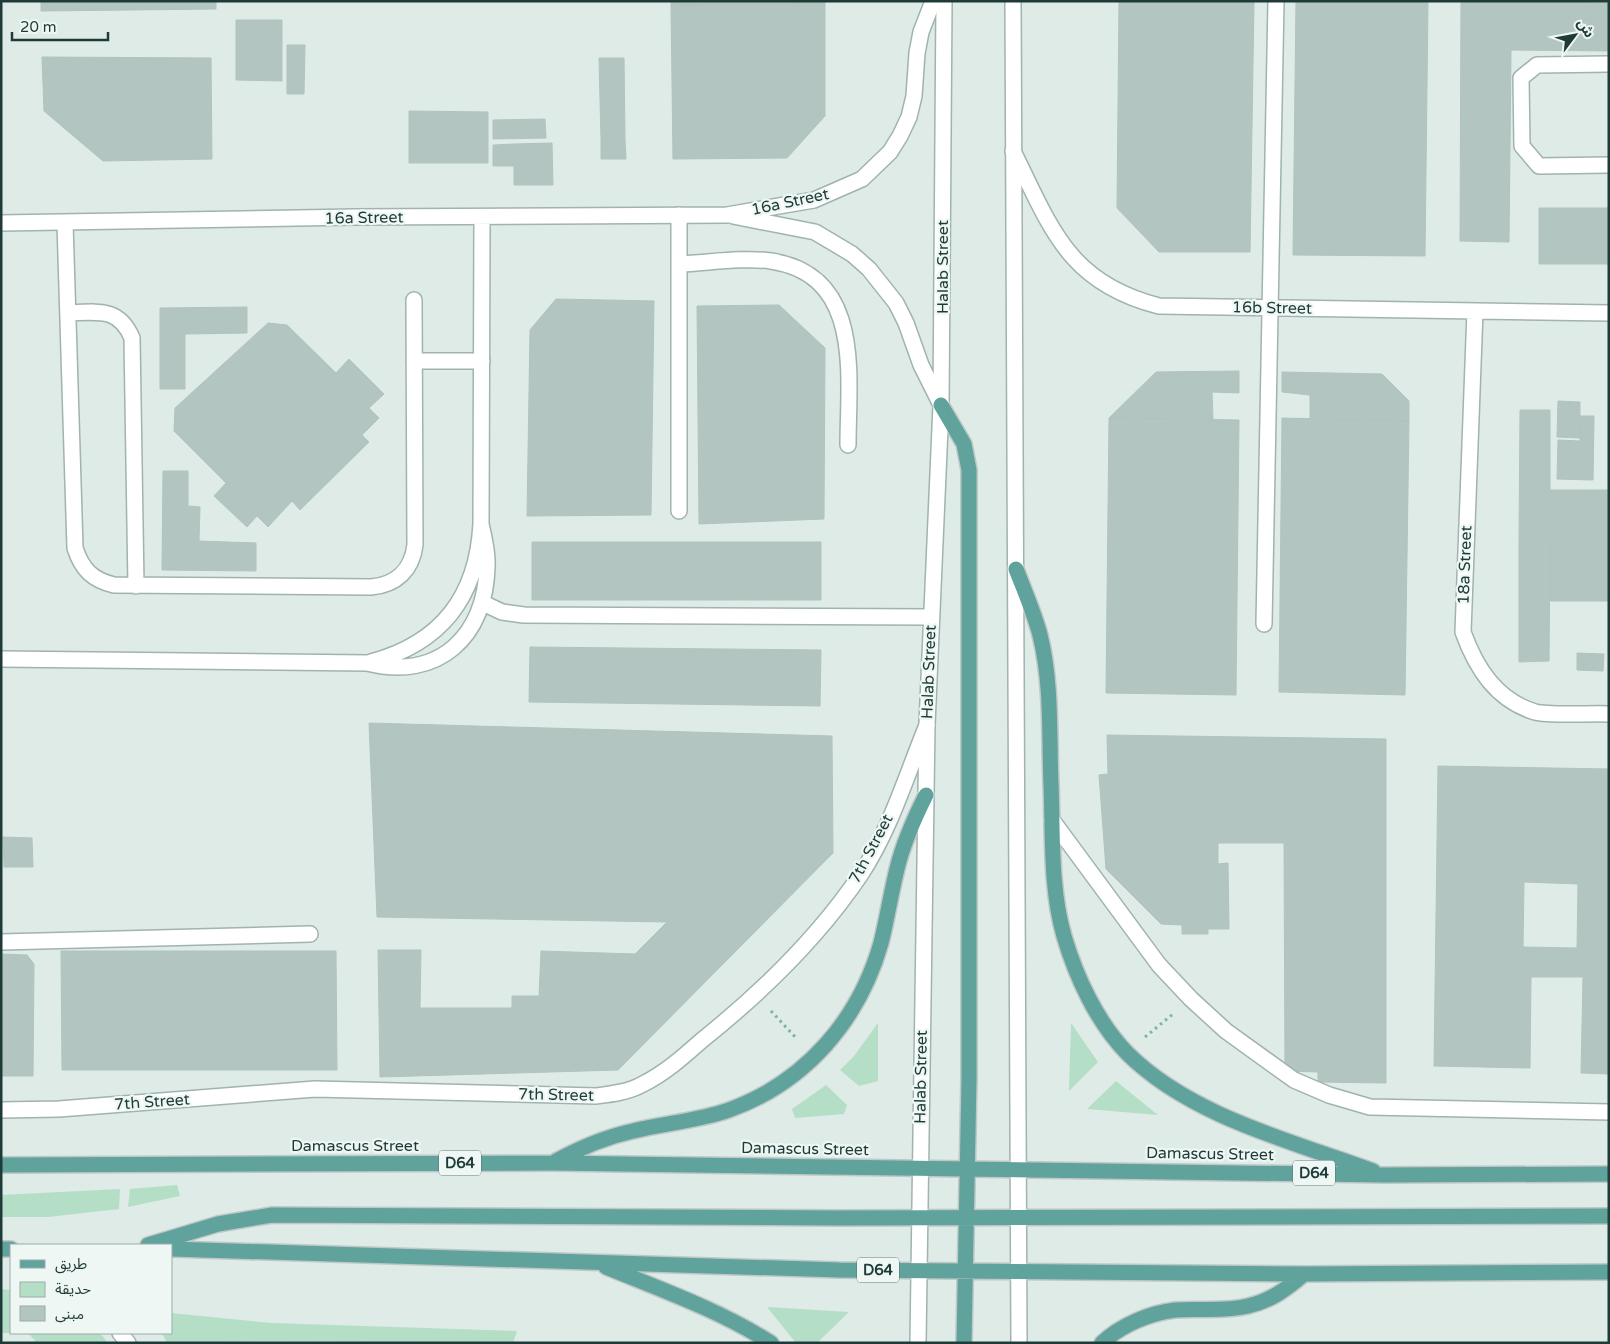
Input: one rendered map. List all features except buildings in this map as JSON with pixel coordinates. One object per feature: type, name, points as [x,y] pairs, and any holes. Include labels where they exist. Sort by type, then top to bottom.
[{"type":"main road","points":[[942,405],[964,444],[969,470],[969,1079],[964,1343]]},
{"type":"main road","points":[[1016,569],[1040,636],[1046,670],[1054,879],[1064,935],[1078,978],[1100,1017],[1127,1052],[1165,1083],[1205,1108],[1384,1175]]},
{"type":"main road","points":[[552,1163],[577,1150],[631,1131],[729,1110],[770,1090],[814,1058],[836,1035],[861,994],[880,944],[897,868],[909,830],[926,795]]},
{"type":"main road","name":"Damascus Street","points":[[1,1165],[552,1163],[1384,1175],[1609,1174]]},
{"type":"main road","points":[[151,1244],[211,1226],[272,1215],[918,1217],[1609,1216]]},
{"type":"main road","name":"D64","points":[[172,1250],[917,1271],[1304,1274],[1609,1272]]},
{"type":"main road","points":[[595,1263],[704,1306],[743,1325],[771,1343]]},
{"type":"main road","points":[[1102,1343],[1123,1328],[1148,1317],[1175,1310],[1230,1309],[1249,1306],[1270,1299],[1289,1288],[1304,1274]]},
{"type":"street","name":"16a Street","points":[[1,223],[727,215],[814,200],[845,188],[877,166],[890,152],[909,117],[914,96],[919,39],[933,1]]},
{"type":"street","name":"Halab Street","points":[[918,1343],[917,1271],[927,725],[942,405],[944,1]]},
{"type":"street","points":[[1013,1],[1012,151],[1016,569],[1019,1343]]},
{"type":"street","points":[[1264,624],[1276,1]]},
{"type":"street","points":[[1609,64],[1537,65],[1521,78],[1522,146],[1539,166],[1609,165]]},
{"type":"street","name":"16b Street","points":[[1012,151],[1054,234],[1070,255],[1088,274],[1110,289],[1134,300],[1159,306],[1609,313]]},
{"type":"street","points":[[679,215],[679,511]]},
{"type":"street","name":"16a Street","points":[[727,215],[815,232],[834,242],[864,264],[884,286],[896,303],[906,323],[921,365],[942,405]]},
{"type":"street","points":[[367,664],[408,649],[427,638],[457,606],[476,567],[481,524],[482,217]]},
{"type":"street","points":[[65,223],[75,548],[79,562],[88,574],[100,582],[136,586],[371,587],[382,586],[400,576],[413,557],[415,545],[414,300]]},
{"type":"street","points":[[679,264],[771,262],[804,273],[821,286],[835,304],[844,324],[848,347],[848,445]]},
{"type":"street","name":"18a Street","points":[[1475,311],[1463,632],[1473,659],[1489,682],[1510,701],[1536,712],[1609,714]]},
{"type":"street","points":[[69,313],[100,312],[112,314],[121,320],[132,338],[136,586]]},
{"type":"street","points":[[414,361],[482,362]]},
{"type":"street","points":[[1,659],[367,664],[400,668],[433,661],[450,651],[465,638],[476,621],[483,603],[488,563],[481,524]]},
{"type":"street","points":[[483,603],[502,612],[524,615],[931,617]]},
{"type":"street","name":"7th Street","points":[[1,1110],[59,1109],[315,1089],[596,1096],[620,1093],[642,1085],[664,1072],[755,994],[823,925],[862,873],[886,826],[927,725]]},
{"type":"street","points":[[1052,820],[1129,928],[1159,965],[1191,999],[1226,1031],[1294,1080],[1328,1096],[1370,1107],[1609,1112]]},
{"type":"street","points":[[1,942],[310,934]]},
{"type":"path","points":[[755,994],[814,1058]]},
{"type":"path","points":[[1127,1052],[1191,999]]},
{"type":"green space","points":[[878,1023],[878,1081],[859,1086],[840,1070],[854,1056]]},
{"type":"green space","points":[[1071,1023],[1098,1062],[1069,1091]]},
{"type":"green space","points":[[1116,1081],[1158,1115],[1087,1109]]},
{"type":"green space","points":[[826,1085],[847,1105],[844,1114],[795,1118],[792,1109]]},
{"type":"green space","points":[[177,1185],[180,1196],[128,1207],[130,1189]]},
{"type":"green space","points":[[120,1189],[119,1209],[48,1217],[1,1217],[1,1195]]},
{"type":"green space","points":[[1,1289],[10,1290],[10,1333],[1,1333]]},
{"type":"green space","points":[[767,1307],[849,1312],[817,1343],[796,1343]]},
{"type":"green space","points":[[172,1313],[271,1323],[517,1331],[513,1343],[262,1341],[167,1343],[162,1334],[172,1334]]},
{"type":"green space","points":[[29,1334],[101,1334],[108,1343],[37,1343]]}]
